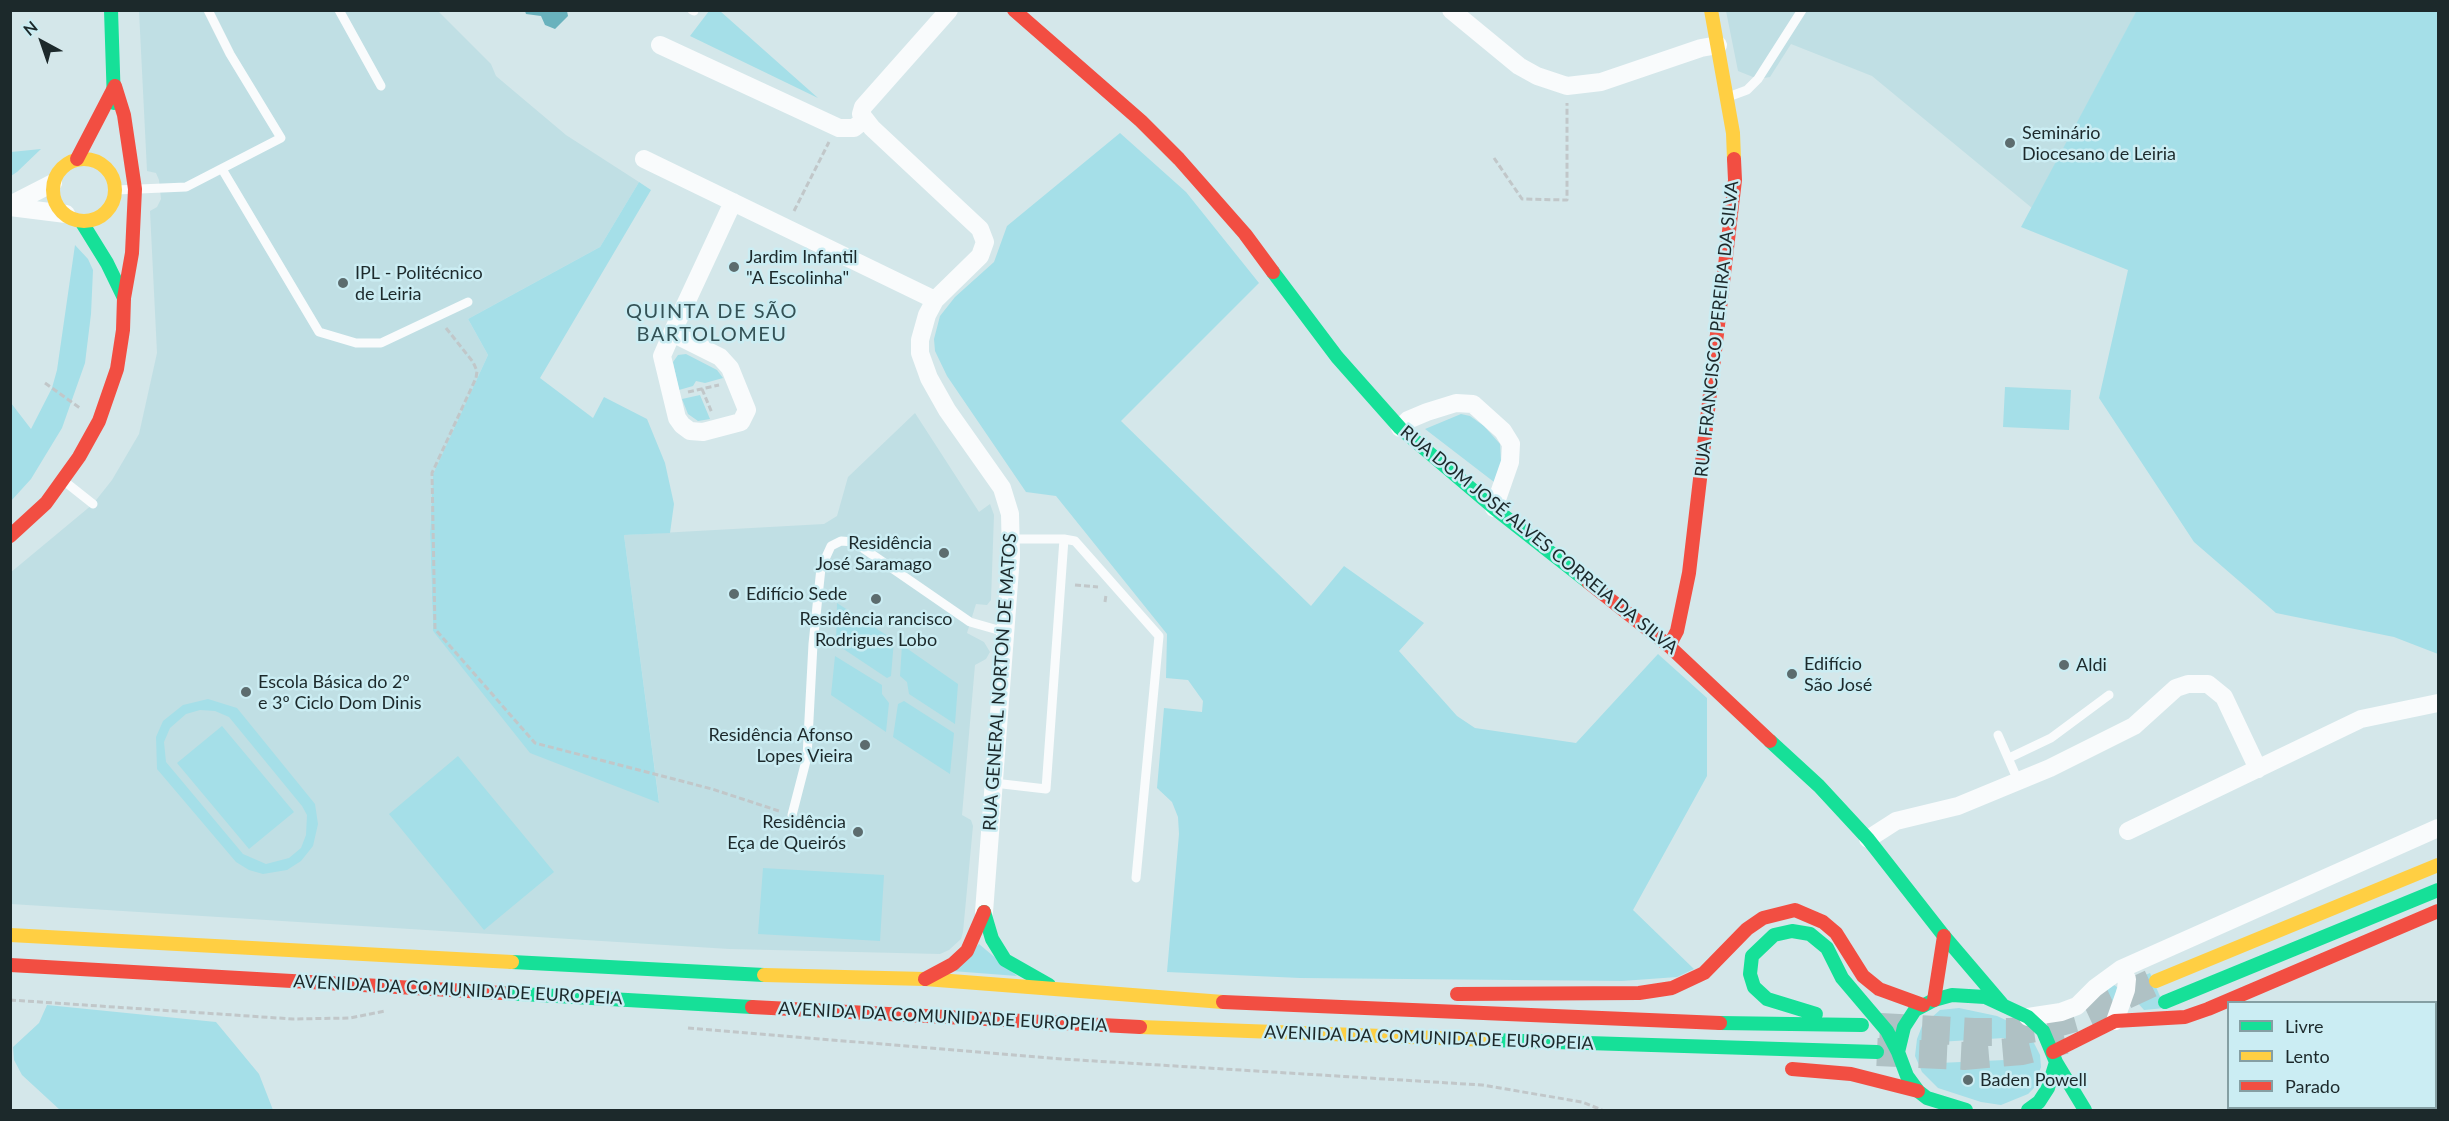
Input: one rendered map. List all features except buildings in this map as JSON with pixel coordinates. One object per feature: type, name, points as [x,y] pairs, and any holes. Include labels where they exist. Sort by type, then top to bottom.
[{"type":"main road","points":[[111,10],[115,86],[112,132]]},
{"type":"main road","name":"RUA DOM JOSÉ ALVES CORREIA DA SILVA","points":[[1014,10],[1141,121],[1179,159],[1245,234],[1337,357],[1400,428],[1494,508],[1669,645],[1758,726],[1868,839],[1944,936],[2002,1004]]},
{"type":"main road","name":"RUA FRANCISCO PEREIRA DA SILVA","points":[[1669,645],[1677,631],[1689,573],[1735,180],[1736,158],[1728,97],[1711,10]]},
{"type":"main road","points":[[115,86],[77,159],[62,167],[53,183],[54,197],[73,217],[107,263],[124,298]]},
{"type":"main road","points":[[10,536],[46,503],[64,481],[99,421],[117,369],[123,330],[124,298],[132,253],[135,189],[124,115],[115,86]]},
{"type":"main road","points":[[73,217],[95,221],[111,217],[116,190],[110,173],[111,152]]},
{"type":"main road","points":[[77,159],[96,162],[110,173]]},
{"type":"main road","points":[[117,248],[124,298]]},
{"type":"main road","points":[[2156,981],[2439,865]]},
{"type":"main road","points":[[2165,1002],[2439,890]]},
{"type":"main road","points":[[1442,994],[1639,993],[1672,988],[1704,974],[1748,929],[1763,918],[1779,912],[1795,910],[1823,922],[1836,933],[1863,976],[1879,989],[1928,1002]]},
{"type":"main road","points":[[2229,1001],[2439,911]]},
{"type":"main road","points":[[925,979],[953,964],[967,951],[974,940],[984,912]]},
{"type":"main road","points":[[984,912],[992,939],[1005,960],[1019,970],[1062,991]]},
{"type":"main road","name":"AVENIDA DA COMUNIDADE EUROPEIA","points":[[10,935],[735,974],[925,979],[1062,991],[1349,1007],[1687,1023],[1862,1025],[1784,1006],[1767,999],[1752,981],[1750,965],[1752,956],[1774,935],[1792,931],[1810,934],[1827,948],[1842,978],[1887,1031],[1898,1052]]},
{"type":"main road","points":[[1928,1002],[1944,936]]},
{"type":"main road","name":"AVENIDA DA COMUNIDADE EUROPEIA","points":[[10,965],[1267,1033],[1877,1052]]},
{"type":"main road","points":[[1349,1007],[1396,995]]},
{"type":"main road","points":[[1921,1100],[1907,1076],[1898,1052],[1904,1027],[1915,1010],[1928,1002],[1952,995],[1969,995],[2002,1004],[2028,1017],[2043,1031],[2085,1110]]},
{"type":"main road","points":[[2028,1110],[2040,1102],[2048,1088],[2055,1057],[2115,1021],[2185,1017],[2227,1002]]},
{"type":"main road","points":[[1267,1033],[1315,1045],[1426,1052]]},
{"type":"main road","points":[[1780,1068],[1851,1074],[1921,1100],[1966,1110]]},
{"type":"main road","points":[[2040,1102],[2060,1104],[2078,1110]]},
{"type":"street","points":[[644,159],[935,300],[980,256],[985,246],[983,235],[980,229],[864,120],[861,114],[863,107],[949,10]]},
{"type":"street","points":[[1451,10],[1519,66],[1537,76],[1567,86],[1601,82],[1701,48],[1718,45]]},
{"type":"street","points":[[660,45],[837,127],[846,130],[854,128],[864,120]]},
{"type":"street","points":[[10,206],[53,183]]},
{"type":"street","points":[[672,333],[720,357],[730,368],[747,410],[747,415],[741,422],[703,432],[690,431],[677,418],[662,356],[672,333],[732,202]]},
{"type":"street","points":[[10,206],[73,217]]},
{"type":"street","name":"RUA GENERAL NORTON DE MATOS","points":[[935,300],[921,330],[920,353],[924,366],[947,410],[1002,488],[1010,514],[1012,539],[984,912]]},
{"type":"street","points":[[1400,428],[1408,420],[1427,412],[1456,403],[1473,404],[1503,431],[1511,444],[1510,462],[1494,508]]},
{"type":"street","points":[[1868,839],[1896,821],[1958,806],[2019,783],[2134,726],[2176,688],[2188,684],[2208,684],[2224,697],[2258,769]]},
{"type":"street","points":[[2128,831],[2361,719],[2439,703]]},
{"type":"street","points":[[2028,1017],[2061,1012],[2077,1006],[2095,988],[2121,969],[2439,828]]},
{"type":"street","points":[[2115,1021],[2126,990],[2127,979],[2121,969]]},
{"type":"lane","points":[[116,190],[186,187],[281,138],[230,54],[208,10]]},
{"type":"lane","points":[[339,10],[381,86]]},
{"type":"lane","points":[[1728,97],[1747,90],[1758,78],[1802,10]]},
{"type":"lane","points":[[222,169],[319,332],[356,343],[381,343],[468,302]]},
{"type":"lane","points":[[64,481],[93,504]]},
{"type":"lane","points":[[1012,539],[1075,541],[1159,636],[1136,878]]},
{"type":"lane","points":[[994,783],[1046,789],[1064,539]]},
{"type":"lane","points":[[792,815],[807,757],[813,644],[821,568],[831,546],[841,541],[854,542],[970,622],[1005,632]]},
{"type":"lane","points":[[2009,758],[2051,738],[2109,695]]},
{"type":"lane","points":[[1998,735],[2019,783]]},
{"type":"path","points":[[1494,158],[1521,199],[1567,200],[1567,86]]},
{"type":"path","points":[[785,228],[837,127]]},
{"type":"path","points":[[437,316],[473,362],[477,371],[476,378],[432,473],[435,629],[535,743],[712,789],[792,815]]},
{"type":"path","points":[[671,396],[736,381]]},
{"type":"path","points":[[45,383],[99,421]]},
{"type":"path","points":[[702,389],[718,428]]},
{"type":"path","points":[[1061,584],[1106,588],[1105,602]]},
{"type":"path","points":[[10,1000],[293,1019],[350,1018],[387,1011]]},
{"type":"path","points":[[683,1028],[1062,1059],[1482,1085],[1582,1102],[1602,1110]]},
{"type":"shaded area","points":[[2137,10],[2438,11],[2438,654],[2394,637],[2276,613],[2194,542],[2099,398],[2128,270],[2021,227]]},
{"type":"shaded area","points":[[139,11],[438,11],[491,64],[496,76],[566,135],[639,182],[600,247],[468,319],[488,355],[433,474],[430,533],[433,631],[659,802],[624,535],[824,524],[837,516],[848,477],[915,413],[979,512],[990,504],[994,515],[991,600],[987,605],[976,604],[967,633],[984,642],[990,652],[986,659],[975,665],[962,815],[971,820],[973,826],[963,932],[961,939],[949,950],[940,954],[729,949],[11,904],[10,573],[93,504],[112,480],[139,434],[157,353],[150,211],[157,207],[161,199],[156,173],[147,171]]},
{"type":"shaded area","points":[[525,11],[567,11],[568,16],[555,29],[545,25],[541,16],[526,14]]},
{"type":"shaded area","points":[[709,11],[720,11],[818,98],[690,36]]},
{"type":"shaded area","name":"Seminário Diocesano de Leiria","points":[[1726,11],[2137,11],[2032,208],[1872,76],[1791,44],[1770,77],[1758,79],[1738,71]]},
{"type":"shaded area","points":[[1120,133],[1186,192],[1259,283],[1121,421],[1311,606],[1344,566],[1424,623],[1399,651],[1457,716],[1475,728],[1576,743],[1658,654],[1707,698],[1707,776],[1633,910],[1694,969],[1677,977],[1622,981],[1300,978],[1167,972],[1179,834],[1178,817],[1172,802],[1157,788],[1164,708],[1202,712],[1203,701],[1188,680],[1166,678],[1167,634],[1056,496],[1026,492],[947,376],[935,351],[934,339],[940,316],[955,297],[994,262],[1007,226]]},
{"type":"shaded area","points":[[41,149],[17,172],[11,176],[11,152]]},
{"type":"shaded area","points":[[639,182],[651,190],[540,378],[593,418],[604,397],[647,419],[665,463],[674,504],[670,533],[624,535],[659,803],[530,753],[433,631],[430,533],[433,474],[488,355],[468,319],[600,247]]},
{"type":"shaded area","points":[[75,245],[88,259],[93,270],[85,363],[62,428],[31,479],[11,501],[11,403],[31,429],[52,388],[57,370]]},
{"type":"shaded area","points":[[686,354],[717,370],[723,378],[705,383],[696,381],[693,386],[679,390],[673,362],[678,355]]},
{"type":"shaded area","points":[[2005,387],[2071,390],[2069,430],[2003,427]]},
{"type":"shaded area","points":[[700,395],[710,419],[698,421],[688,414],[682,399]]},
{"type":"shaded area","points":[[1461,414],[1470,416],[1484,426],[1500,444],[1501,462],[1494,482],[1425,429]]},
{"type":"shaded area","points":[[837,603],[894,640],[891,676],[887,678],[836,644]]},
{"type":"shaded area","points":[[902,645],[958,684],[955,724],[909,694],[907,682],[900,676]]},
{"type":"shaded area","points":[[835,656],[882,685],[882,694],[889,703],[886,732],[831,695]]},
{"type":"shaded area","points":[[208,699],[237,708],[315,804],[318,824],[313,846],[301,861],[287,870],[263,874],[249,870],[236,862],[157,769],[156,737],[163,721],[183,705]],"holes":[[[200,710],[215,711],[229,717],[307,815],[306,835],[301,848],[289,858],[266,864],[243,854],[166,762],[164,742],[170,728],[186,714]]]},
{"type":"shaded area","points":[[904,701],[954,733],[950,774],[893,737],[898,704]]},
{"type":"shaded area","points":[[222,726],[294,812],[249,849],[177,763]]},
{"type":"shaded area","points":[[458,756],[554,872],[484,930],[389,814]]},
{"type":"shaded area","points":[[763,868],[884,875],[880,941],[758,934]]},
{"type":"shaded area","points":[[979,944],[1017,976],[952,971]]},
{"type":"shaded area","points":[[2150,973],[2165,1008],[2144,1010],[2136,1001],[2136,979]]},
{"type":"shaded area","points":[[2114,985],[2117,987],[2114,1005],[2106,1012],[2096,1014],[2090,1006],[2104,988]]},
{"type":"shaded area","points":[[47,1005],[216,1022],[259,1074],[273,1110],[60,1110],[22,1075],[14,1060],[13,1047],[39,1023]]},
{"type":"shaded area","points":[[1959,1008],[1997,1016],[2023,1028],[2030,1035],[2040,1055],[2041,1067],[2034,1088],[2028,1094],[2001,1105],[1981,1102],[1938,1088],[1922,1072],[1915,1056],[1917,1039],[1922,1026],[1940,1010]],"holes":[[[2004,1038],[2005,1060],[1939,1063],[1938,1042]]]},
{"type":"tunnel","points":[[1880,1027],[1974,1032],[2010,1032],[2043,1027],[2078,1017],[2156,981]]},
{"type":"tunnel","points":[[1877,1052],[1964,1056],[2022,1051],[2065,1040]]},
{"type":"traffic: fast","points":[[111,10],[114,103]]},
{"type":"traffic: fast","points":[[81,221],[107,263],[124,298]]},
{"type":"traffic: fast","points":[[1273,272],[1337,357],[1400,428],[1494,508],[1588,582]]},
{"type":"traffic: fast","points":[[1770,741],[1819,786],[1868,839],[1944,936],[2002,1004]]},
{"type":"traffic: fast","points":[[2165,1002],[2438,890]]},
{"type":"traffic: fast","points":[[984,912],[992,939],[1005,960],[1049,985]]},
{"type":"traffic: fast","points":[[1816,1014],[1767,999],[1754,987],[1750,974],[1752,956],[1774,935],[1792,931],[1810,934],[1827,948],[1842,978],[1887,1031],[1898,1052]]},
{"type":"traffic: fast","points":[[512,962],[764,975]]},
{"type":"traffic: fast","points":[[503,993],[752,1007]]},
{"type":"traffic: fast","points":[[1966,1110],[1927,1098],[1918,1091],[1907,1076],[1898,1052],[1904,1027],[1915,1010],[1934,1000],[1952,995],[1985,997],[2028,1017],[2043,1031],[2056,1062],[2048,1088],[2039,1102],[2028,1110]]},
{"type":"traffic: fast","points":[[1720,1023],[1862,1025]]},
{"type":"traffic: fast","points":[[1491,1040],[1877,1052]]},
{"type":"traffic: fast","points":[[2056,1062],[2085,1110]]},
{"type":"traffic: slow","points":[[1711,10],[1733,133],[1734,159]]},
{"type":"traffic: slow","points":[[78,159],[90,159],[106,168],[113,178],[115,190],[113,202],[106,212],[90,221],[78,221],[67,216],[58,207],[53,196],[53,184],[58,173],[67,164],[78,159]]},
{"type":"traffic: slow","points":[[2156,981],[2438,865]]},
{"type":"traffic: slow","points":[[10,935],[512,962]]},
{"type":"traffic: slow","points":[[764,975],[925,979],[1223,1002]]},
{"type":"traffic: slow","points":[[1140,1027],[1491,1040]]},
{"type":"traffic: jam","points":[[1014,10],[1141,121],[1179,159],[1245,234],[1273,272]]},
{"type":"traffic: jam","points":[[77,159],[115,86]]},
{"type":"traffic: jam","points":[[10,536],[46,503],[79,457],[99,421],[117,369],[123,330],[124,298],[132,253],[135,189],[124,115],[115,86]]},
{"type":"traffic: jam","points":[[1669,646],[1677,631],[1689,573],[1735,180],[1734,159]]},
{"type":"traffic: jam","points":[[1588,582],[1669,646],[1770,741]]},
{"type":"traffic: jam","points":[[1457,994],[1639,993],[1672,988],[1704,973],[1747,929],[1763,918],[1795,910],[1823,922],[1836,933],[1863,976],[1879,989],[1923,1005]]},
{"type":"traffic: jam","points":[[2053,1052],[2115,1021],[2185,1017],[2208,1009],[2438,911]]},
{"type":"traffic: jam","points":[[925,979],[953,964],[967,951],[984,912]]},
{"type":"traffic: jam","points":[[1934,1000],[1944,936]]},
{"type":"traffic: jam","points":[[10,965],[503,993]]},
{"type":"traffic: jam","points":[[1223,1002],[1720,1023]]},
{"type":"traffic: jam","points":[[752,1007],[1140,1027]]},
{"type":"traffic: jam","points":[[1792,1069],[1851,1074],[1918,1091]]},
{"type":"place","name":"Seminário Diocesano de Leiria","points":[[2010,143]]},
{"type":"place","name":"Jardim Infantil \"A Escolinha\"","points":[[734,267]]},
{"type":"place","name":"IPL - Politécnico de Leiria","points":[[343,283]]},
{"type":"place","name":"Residência José Saramago","points":[[944,553]]},
{"type":"place","name":"Edifício Sede","points":[[734,594]]},
{"type":"place","name":"Residência rancisco Rodrigues Lobo","points":[[876,599]]},
{"type":"place","name":"Aldi","points":[[2064,665]]},
{"type":"place","name":"Edifício São José","points":[[1792,674]]},
{"type":"place","name":"Escola Básica do 2º e 3º Ciclo Dom Dinis","points":[[246,692]]},
{"type":"place","name":"Residência Afonso Lopes Vieira","points":[[865,745]]},
{"type":"place","name":"Residência Eça de Queirós","points":[[858,832]]},
{"type":"place","name":"Baden Powell","points":[[1968,1080]]},
{"type":"district","name":"QUINTA DE SÃO BARTOLOMEU","points":[[712,324]]}]
